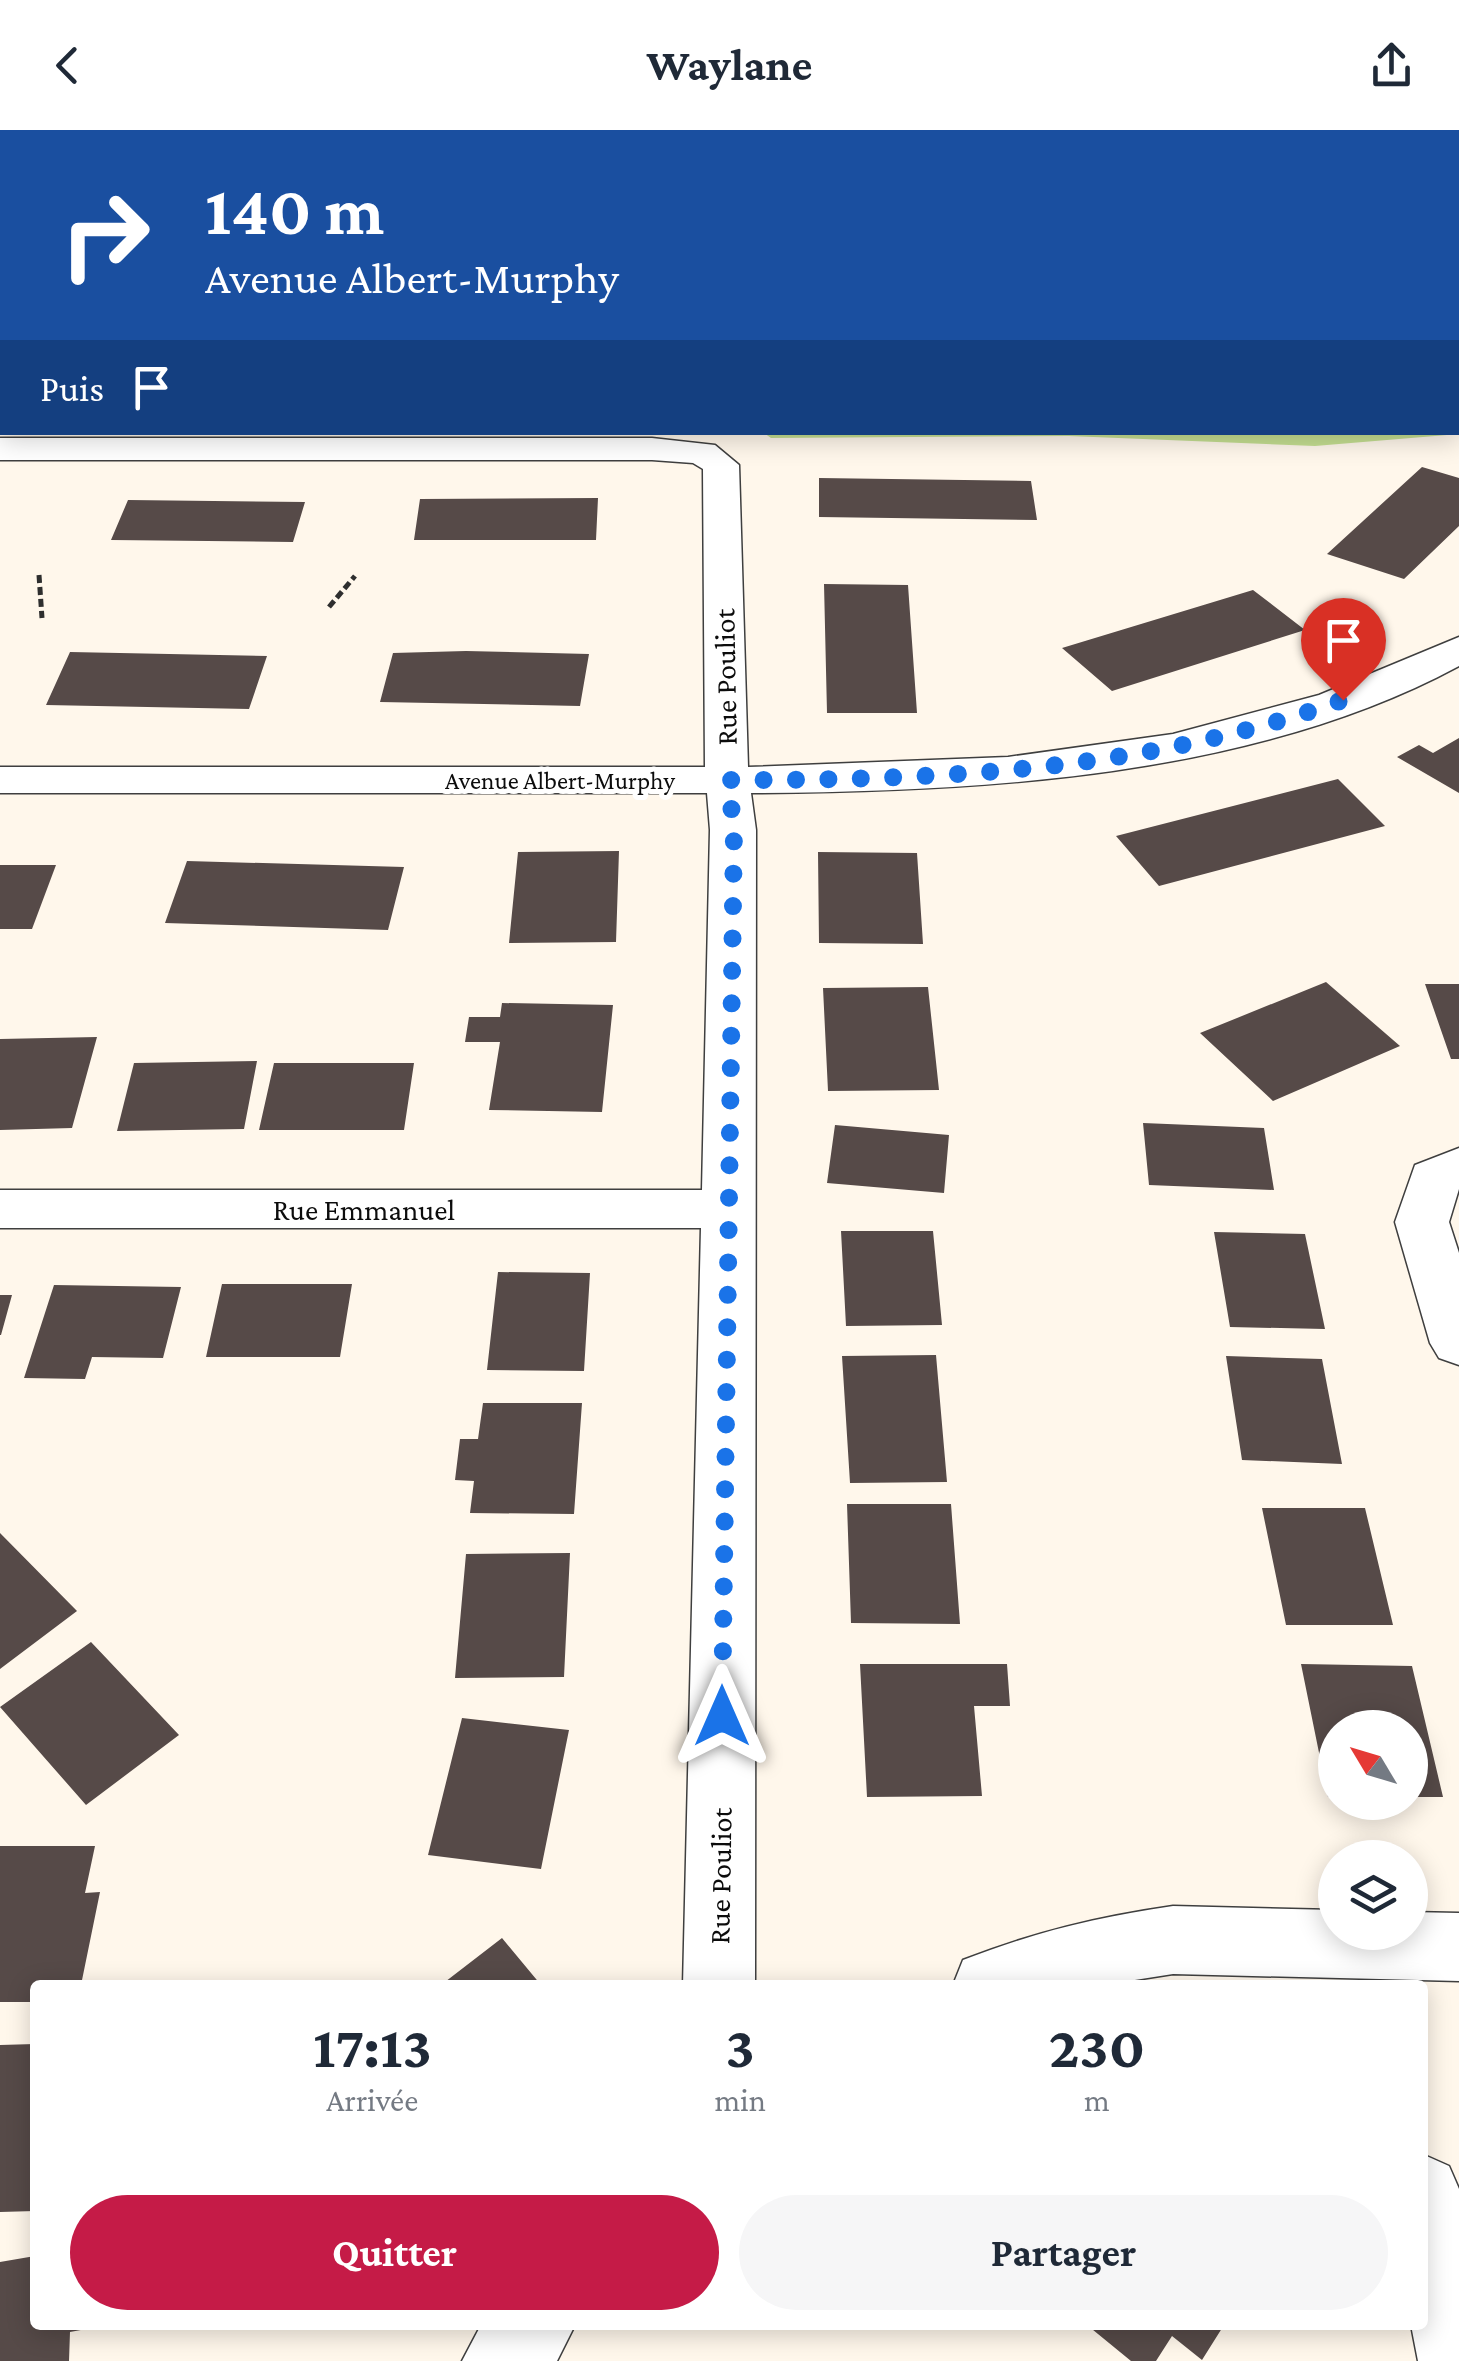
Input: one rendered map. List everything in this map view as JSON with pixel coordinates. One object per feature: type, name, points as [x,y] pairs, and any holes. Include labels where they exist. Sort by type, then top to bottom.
[{"type":"street","name":"Rue Pouliot","points":[[0,449],[652,449],[708,455],[724,473],[723,732],[734,830],[719,1980]]},
{"type":"street","name":"Avenue Albert-Murphy","points":[[0,780],[728,780],[952,776],[1121,758],[1304,714],[1386,684],[1459,649]]},
{"type":"street","points":[[1459,1166],[1434,1178],[1422,1222],[1459,1343]]},
{"type":"street","name":"Rue Emmanuel","points":[[0,1209],[728,1209]]},
{"type":"street","points":[[1004,1980],[1082,1954],[1173,1940],[1373,1966],[1459,1946]]},
{"type":"street","points":[[1428,2220],[1459,2361]]},
{"type":"street","points":[[503,2361],[531,2330]]},
{"type":"path","points":[[39,575],[42,618]]},
{"type":"path","points":[[329,606],[355,576]]},
{"type":"green space","points":[[767,435],[1447,435],[1315,446],[1069,436]]},
{"type":"building","points":[[1422,467],[1459,478],[1459,526],[1404,579],[1327,554]]},
{"type":"building","points":[[819,478],[1031,481],[1037,520],[819,517]]},
{"type":"building","points":[[598,498],[596,540],[414,540],[420,499]]},
{"type":"building","points":[[128,500],[305,502],[293,542],[111,540]]},
{"type":"building","points":[[824,584],[908,585],[917,713],[827,713]]},
{"type":"building","points":[[1253,590],[1305,630],[1112,691],[1062,648]]},
{"type":"building","points":[[70,652],[267,656],[249,709],[46,705]]},
{"type":"building","points":[[393,653],[589,654],[580,706],[380,702]]},
{"type":"building","points":[[1459,738],[1459,793],[1397,757],[1419,745],[1433,753]]},
{"type":"building","points":[[1338,779],[1385,826],[1159,886],[1116,836]]},
{"type":"building","points":[[619,851],[616,942],[509,943],[518,852]]},
{"type":"building","points":[[818,852],[917,853],[923,944],[819,943]]},
{"type":"building","points":[[187,861],[404,867],[388,930],[165,923]]},
{"type":"building","points":[[0,865],[56,865],[32,929],[0,929]]},
{"type":"building","points":[[1326,982],[1400,1046],[1273,1101],[1200,1033]]},
{"type":"building","points":[[1425,984],[1459,984],[1459,1059],[1451,1059]]},
{"type":"building","points":[[928,987],[939,1090],[828,1091],[823,988]]},
{"type":"building","points":[[502,1003],[613,1005],[602,1112],[489,1110],[500,1042],[465,1042],[469,1017],[500,1017]]},
{"type":"building","points":[[97,1037],[72,1128],[0,1130],[0,1039]]},
{"type":"building","points":[[257,1061],[244,1129],[117,1131],[134,1063]]},
{"type":"building","points":[[274,1063],[414,1063],[404,1130],[259,1130]]},
{"type":"building","points":[[1143,1123],[1264,1128],[1274,1190],[1149,1185]]},
{"type":"building","points":[[835,1125],[949,1135],[944,1193],[827,1183]]},
{"type":"building","points":[[841,1231],[933,1231],[942,1325],[846,1326]]},
{"type":"building","points":[[1214,1232],[1305,1234],[1325,1329],[1230,1327]]},
{"type":"building","points":[[498,1272],[590,1273],[584,1371],[487,1370]]},
{"type":"building","points":[[222,1284],[352,1284],[340,1357],[206,1357]]},
{"type":"building","points":[[54,1285],[181,1287],[163,1358],[92,1357],[85,1379],[24,1378]]},
{"type":"building","points":[[0,1295],[12,1295],[1,1335],[0,1335]]},
{"type":"building","points":[[936,1355],[947,1482],[850,1483],[842,1356]]},
{"type":"building","points":[[1226,1356],[1322,1359],[1342,1464],[1242,1460]]},
{"type":"building","points":[[483,1403],[582,1403],[574,1514],[470,1513],[474,1481],[455,1480],[460,1439],[478,1439]]},
{"type":"building","points":[[847,1504],[951,1504],[960,1624],[851,1623]]},
{"type":"building","points":[[1262,1508],[1365,1508],[1393,1625],[1286,1625]]},
{"type":"building","points":[[0,1533],[77,1611],[0,1669]]},
{"type":"building","points":[[570,1553],[564,1677],[455,1678],[466,1554]]},
{"type":"building","points":[[91,1642],[179,1735],[86,1805],[0,1707]]},
{"type":"building","points":[[860,1664],[1007,1664],[1010,1706],[974,1706],[982,1796],[867,1797]]},
{"type":"building","points":[[1301,1664],[1412,1666],[1422,1710],[1318,1710],[1318,1748]]},
{"type":"building","points":[[462,1718],[569,1730],[541,1869],[428,1855]]},
{"type":"building","points":[[1428,1734],[1443,1797],[1428,1797]]},
{"type":"building","points":[[0,1846],[95,1846],[85,1893],[100,1892],[82,1980],[30,1980],[30,2002],[0,2002]]},
{"type":"building","points":[[502,1938],[537,1980],[447,1980]]},
{"type":"building","points":[[30,2044],[30,2211],[0,2212],[0,2045]]},
{"type":"building","points":[[30,2257],[30,2330],[81,2330],[70,2332],[69,2361],[0,2361],[0,2262]]},
{"type":"building","points":[[1093,2330],[1221,2330],[1202,2360],[1172,2336],[1156,2361],[1131,2361]]},
{"type":"route","points":[[722,1716],[734,830],[728,780],[911,778],[1080,765],[1221,737],[1343,700]]}]
